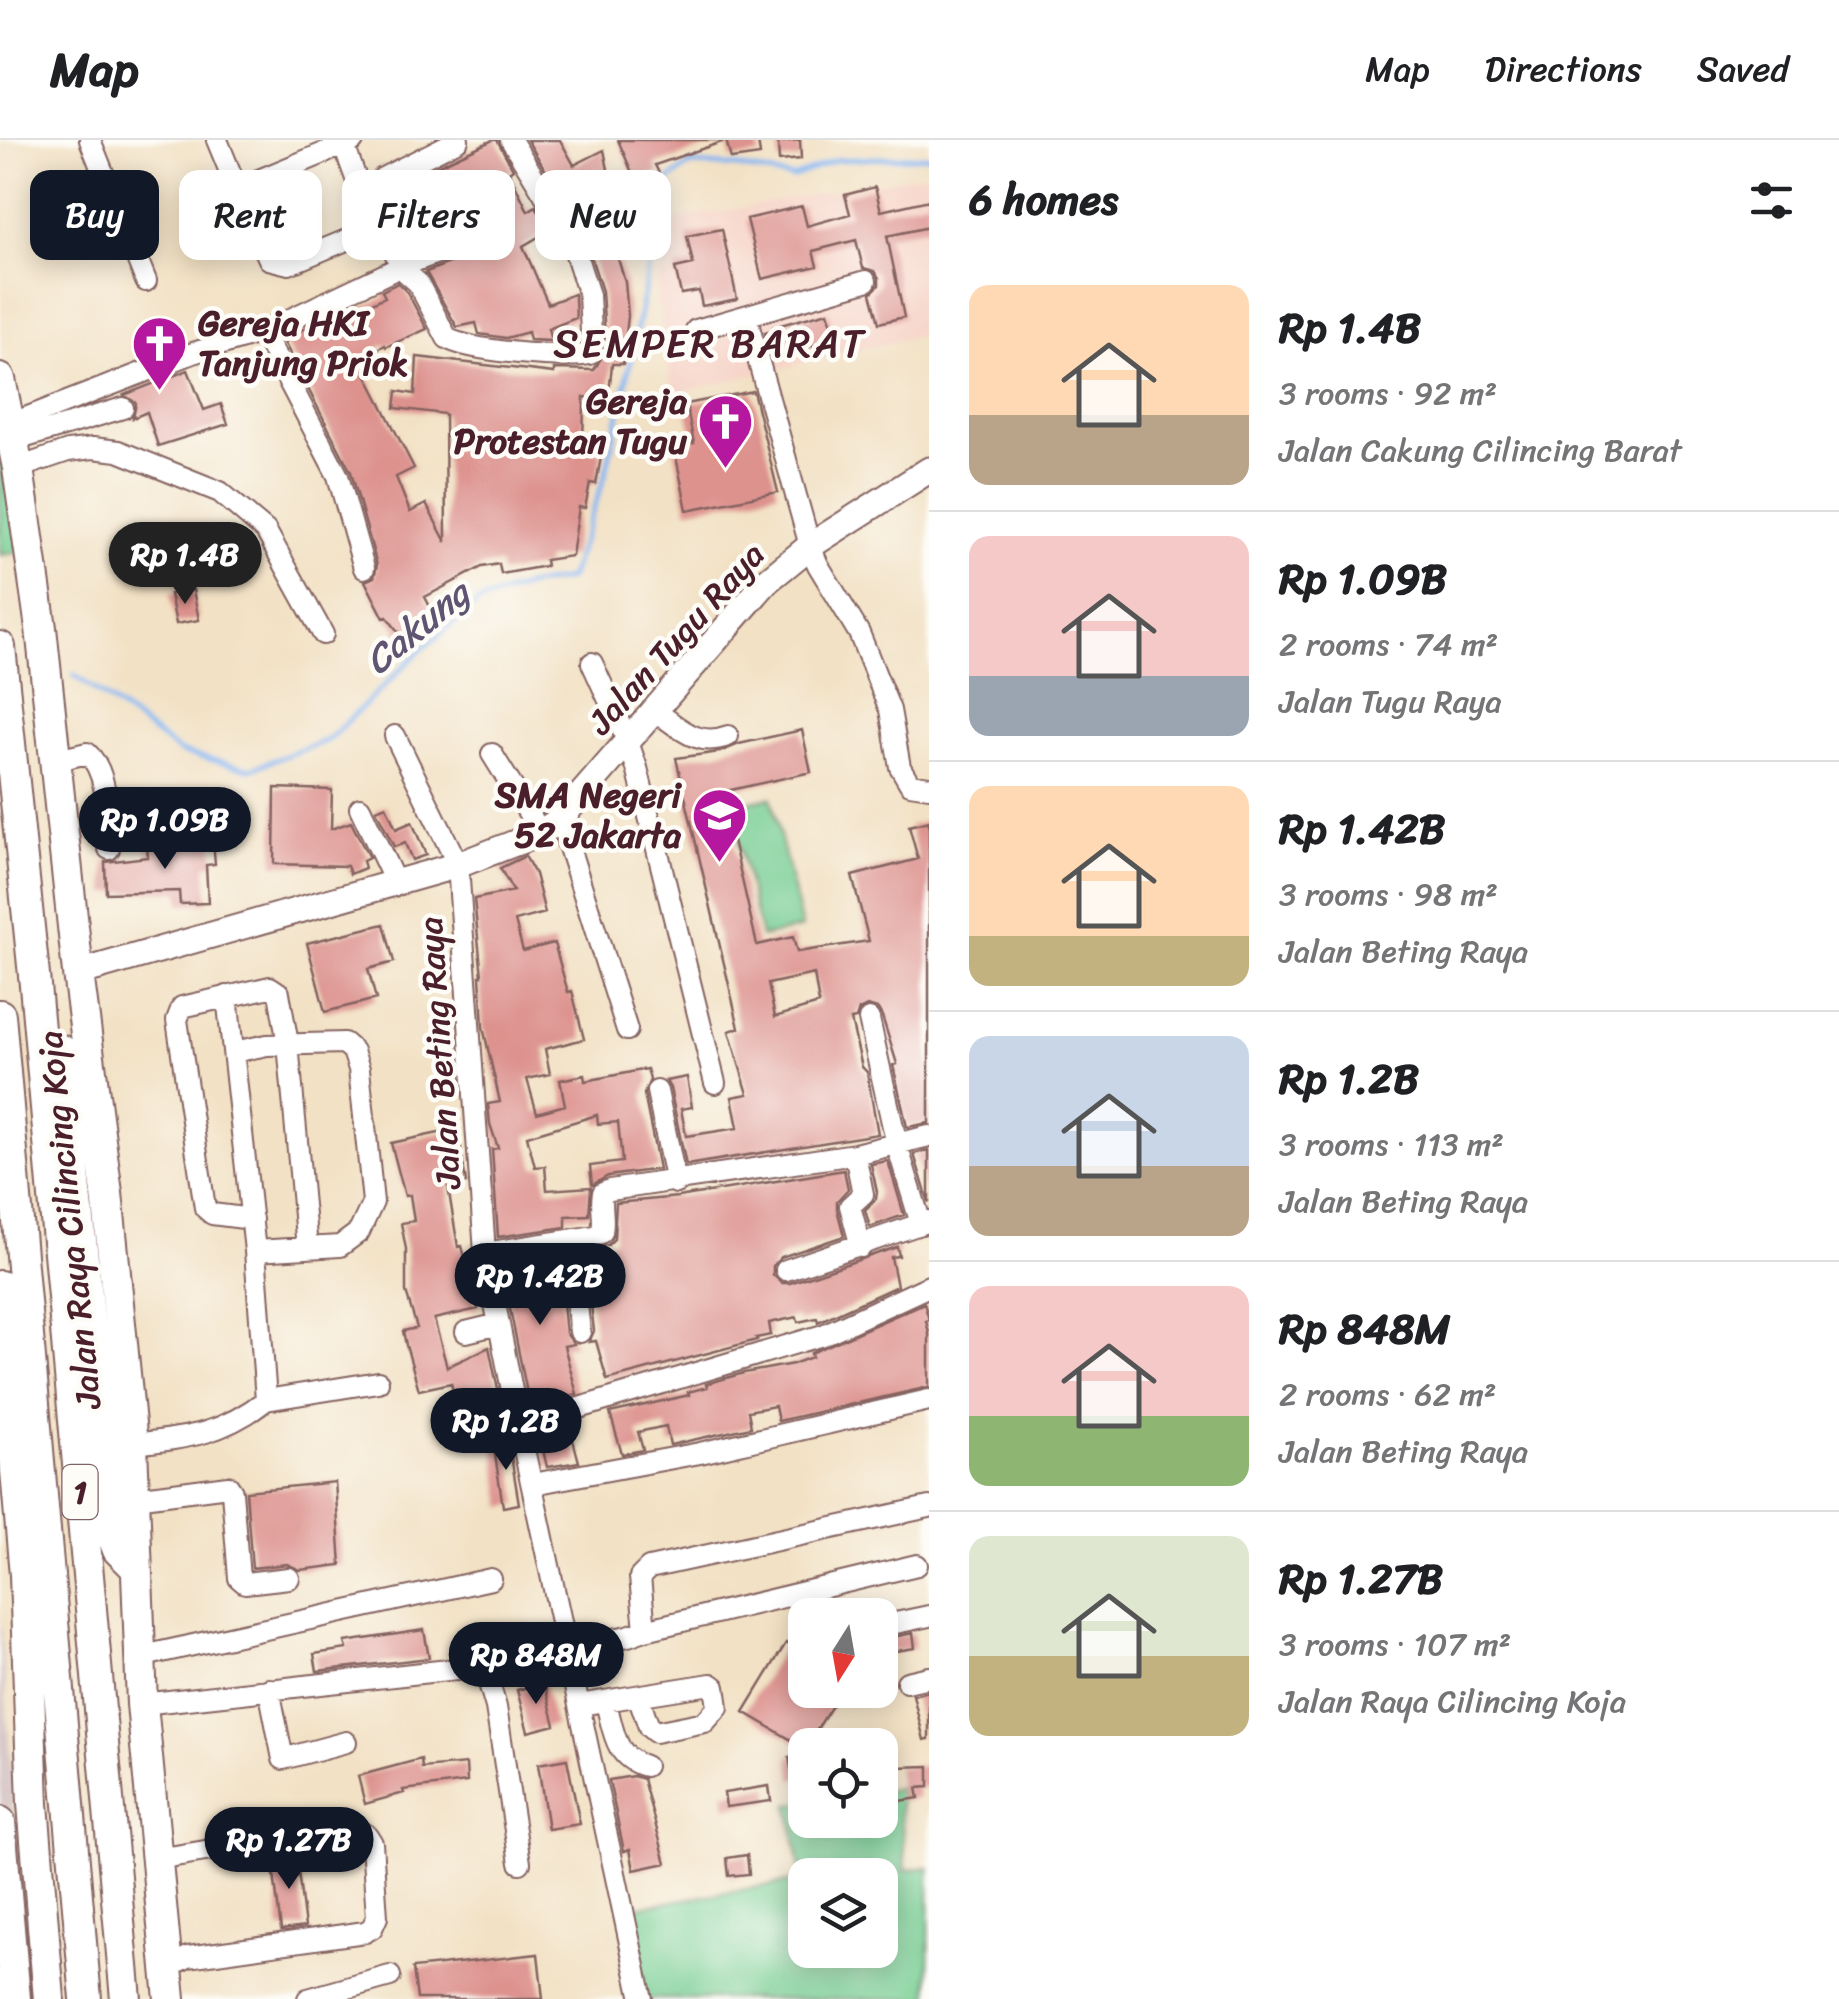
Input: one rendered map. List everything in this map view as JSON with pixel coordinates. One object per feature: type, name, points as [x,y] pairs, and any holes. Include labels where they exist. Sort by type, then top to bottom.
[{"type":"highway","name":"Jalan Raya Cilincing Koja","points":[[0,379],[14,444],[41,628],[78,974],[97,1102],[132,1444],[121,1497],[136,1568],[142,1704],[170,1999]]},
{"type":"highway","name":"1","points":[[0,647],[126,1999]]},
{"type":"highway","points":[[34,985],[58,1018],[121,1497]]},
{"type":"highway","name":"1","points":[[0,1016],[86,1999]]},
{"type":"highway","points":[[0,1286],[25,1575],[32,1804],[50,1999]]},
{"type":"highway","points":[[0,1822],[16,1999]]},
{"type":"main road","name":"Jalan Tugu Raya","points":[[78,974],[458,865],[550,826],[767,581],[810,546],[928,475]]},
{"type":"street","points":[[90,140],[146,280]]},
{"type":"street","points":[[217,140],[229,170]]},
{"type":"street","points":[[458,140],[378,184],[380,206],[400,268],[418,283],[447,338],[475,348],[590,354],[589,295],[570,236],[510,140]]},
{"type":"street","points":[[281,170],[347,142],[371,226],[322,250]]},
{"type":"street","points":[[273,260],[289,264],[298,260]]},
{"type":"street","points":[[14,444],[192,353],[263,332],[421,260]]},
{"type":"street","points":[[696,330],[866,281]]},
{"type":"street","points":[[746,316],[810,546],[859,633],[890,710],[900,766],[910,784],[929,787]]},
{"type":"street","points":[[263,332],[338,476],[364,568]]},
{"type":"street","points":[[14,444],[122,408]]},
{"type":"street","points":[[14,444],[68,451],[118,451],[220,492],[266,532],[324,634]]},
{"type":"street","points":[[592,663],[628,742],[715,1083]]},
{"type":"street","points":[[654,710],[688,736],[704,741],[728,736]]},
{"type":"street","points":[[395,736],[458,865]]},
{"type":"street","points":[[52,747],[87,754],[97,762],[106,805],[109,850]]},
{"type":"street","points":[[492,754],[550,826],[627,1030]]},
{"type":"street","points":[[360,808],[396,884]]},
{"type":"street","name":"Jalan Beting Raya","points":[[458,865],[485,1253],[518,1426],[642,1999]]},
{"type":"street","points":[[252,1219],[212,1214],[205,1208],[177,1020],[182,1007],[270,987],[280,994],[288,1044],[307,1248]]},
{"type":"street","points":[[226,996],[252,1219],[266,1400]]},
{"type":"street","points":[[786,1270],[925,1222],[897,1145],[868,1019]]},
{"type":"street","points":[[234,1052],[288,1044],[344,1043],[353,1051],[359,1069],[373,1202],[358,1232],[340,1246],[255,1251]]},
{"type":"street","points":[[657,1091],[676,1183]]},
{"type":"street","points":[[485,1253],[602,1232],[604,1193],[855,1154],[929,1136]]},
{"type":"street","points":[[855,1154],[864,1194],[850,1206],[861,1246]]},
{"type":"street","points":[[570,1240],[580,1332]]},
{"type":"street","points":[[518,1426],[823,1335],[929,1286]]},
{"type":"street","points":[[466,1332],[499,1324]]},
{"type":"street","points":[[132,1444],[192,1438],[225,1428],[266,1400],[378,1382]]},
{"type":"street","points":[[533,1484],[700,1452],[929,1400]]},
{"type":"street","points":[[121,1497],[228,1486],[232,1492],[239,1578],[245,1583],[289,1578]]},
{"type":"street","points":[[645,1630],[640,1577],[649,1568],[929,1507]]},
{"type":"street","points":[[142,1704],[484,1666],[567,1651],[917,1565]]},
{"type":"street","points":[[139,1657],[491,1580]]},
{"type":"street","points":[[898,1622],[929,1616]]},
{"type":"street","points":[[484,1666],[496,1706],[520,1863]]},
{"type":"street","points":[[907,1682],[929,1677]]},
{"type":"street","points":[[269,1688],[284,1759],[346,1742]]},
{"type":"street","points":[[579,1706],[640,1698]]},
{"type":"street","points":[[606,1703],[621,1752],[629,1761],[645,1766]]},
{"type":"street","points":[[157,1859],[350,1827],[372,1842],[377,1917],[372,1928],[188,1957],[167,1968]]},
{"type":"street","points":[[308,1999],[390,1976]]},
{"type":"shaded area","points":[[929,173],[929,333],[673,394],[656,289],[664,260],[671,260],[674,220]]},
{"type":"shaded area","points":[[0,1612],[27,1999],[0,1999]]},
{"type":"green space","points":[[0,379],[30,551],[0,555]]},
{"type":"green space","points":[[771,797],[802,928],[761,937],[730,806]]},
{"type":"green space","points":[[899,1789],[906,1870],[929,1867],[929,1999],[643,1999],[624,1909],[788,1882],[788,1968],[898,1968],[898,1858],[798,1858],[795,1838],[898,1838]]},
{"type":"building","points":[[497,140],[513,169],[436,170],[435,167]]},
{"type":"building","points":[[527,140],[560,140],[574,165],[604,150],[608,170],[545,170]]},
{"type":"building","points":[[618,140],[722,142],[655,165],[658,170],[631,170]]},
{"type":"building","points":[[726,140],[758,140],[760,155],[731,159]]},
{"type":"building","points":[[800,140],[801,159],[779,161],[778,142]]},
{"type":"building","points":[[515,184],[528,211],[535,207],[535,239],[523,246],[548,304],[574,294],[576,318],[548,329],[551,341],[530,340],[528,332],[506,338],[479,334],[476,323],[457,327],[426,272],[457,260],[515,260]]},
{"type":"building","points":[[875,187],[881,211],[929,200],[929,227],[887,236],[904,317],[879,323],[871,293],[879,285],[879,278],[875,271],[863,268],[856,240],[813,251],[817,266],[762,279],[747,219],[802,206],[807,226],[850,214],[845,195]]},
{"type":"building","points":[[722,229],[737,299],[702,306],[699,291],[681,294],[675,268],[693,264],[687,236]]},
{"type":"building","points":[[592,260],[618,260],[628,316],[623,364],[612,364],[609,394],[592,392],[591,398],[584,397],[583,448],[602,452],[596,484],[590,483],[585,508],[579,507],[572,556],[545,560],[546,566],[501,574],[499,564],[482,567],[425,597],[439,624],[408,645],[384,618],[365,581],[374,577],[377,565],[351,472],[282,338],[336,315],[338,319],[385,297],[382,291],[398,283],[407,292],[427,329],[359,360],[414,468],[396,477],[410,512],[426,504],[446,542],[445,414],[395,408],[397,391],[415,394],[417,357],[554,373],[554,369],[594,370],[606,350],[602,291]]},
{"type":"building","points":[[828,312],[836,339],[780,355],[778,348],[770,351],[765,333],[773,331],[773,327]]},
{"type":"building","points":[[188,370],[204,410],[221,404],[228,424],[158,446],[147,412],[133,418],[136,403],[124,395]]},
{"type":"building","name":"Gereja Protestan Tugu","points":[[753,391],[778,492],[687,510],[674,447],[694,443],[686,404]]},
{"type":"building","points":[[193,590],[199,620],[176,624],[170,594]]},
{"type":"building","points":[[802,730],[811,772],[722,792],[757,945],[793,937],[797,952],[869,941],[852,876],[918,859],[909,826],[929,821],[929,1123],[907,1127],[893,1065],[897,1064],[882,1016],[878,1009],[867,1006],[851,1020],[862,1067],[867,1072],[878,1134],[686,1165],[666,1081],[687,1077],[692,1107],[681,1109],[686,1136],[738,1128],[732,1097],[748,1094],[729,1031],[739,1028],[676,758],[720,752]],"holes":[[[814,974],[819,1004],[775,1017],[768,984]]]},
{"type":"building","points":[[275,788],[332,790],[331,829],[351,822],[369,858],[363,861],[365,868],[350,874],[347,866],[274,864]]},
{"type":"building","points":[[386,806],[396,829],[412,822],[426,855],[412,860],[405,843],[394,847],[376,810]]},
{"type":"building","points":[[213,841],[215,864],[206,865],[208,903],[180,904],[179,891],[106,893],[105,862],[148,857],[147,846]]},
{"type":"building","points":[[525,856],[535,874],[545,913],[515,921],[523,951],[554,943],[584,1039],[545,1049],[550,1074],[527,1079],[537,1113],[565,1105],[560,1080],[584,1075],[585,1081],[647,1069],[650,1080],[644,1094],[659,1169],[608,1176],[592,1185],[590,1166],[622,1162],[618,1122],[598,1124],[597,1115],[527,1136],[535,1167],[545,1166],[547,1190],[591,1187],[589,1215],[566,1216],[566,1227],[498,1237],[492,1149],[498,1148],[488,1104],[500,1102],[483,1027],[474,899],[513,891],[500,868]]},
{"type":"building","points":[[384,924],[394,962],[368,969],[376,999],[325,1012],[307,943]]},
{"type":"building","points":[[458,1129],[466,1183],[448,1187],[458,1247],[462,1246],[478,1309],[434,1319],[447,1367],[489,1347],[502,1409],[496,1410],[502,1432],[465,1440],[451,1383],[419,1390],[406,1345],[403,1331],[417,1328],[406,1292],[406,1249],[401,1223],[414,1221],[410,1195],[405,1196],[391,1143]]},
{"type":"building","points":[[929,1150],[929,1203],[914,1154]]},
{"type":"building","points":[[888,1161],[904,1215],[870,1227],[865,1210],[876,1199],[877,1192],[871,1164]]},
{"type":"building","points":[[844,1170],[848,1189],[837,1201],[837,1209],[844,1236],[781,1257],[773,1266],[773,1275],[782,1283],[790,1283],[897,1247],[899,1256],[891,1257],[897,1286],[818,1322],[817,1318],[798,1322],[797,1317],[769,1323],[771,1335],[757,1340],[607,1380],[596,1341],[589,1342],[594,1331],[585,1251],[608,1245],[614,1239],[616,1203]]},
{"type":"building","points":[[558,1256],[566,1333],[574,1344],[564,1346],[577,1394],[530,1408],[501,1264]]},
{"type":"building","points":[[924,1303],[929,1320],[929,1387],[778,1421],[775,1406],[748,1411],[751,1427],[670,1445],[666,1426],[638,1432],[643,1450],[622,1454],[610,1413],[689,1395],[688,1392],[707,1387],[706,1384],[744,1373],[793,1364]]},
{"type":"building","points":[[569,1425],[579,1462],[547,1467],[535,1436]]},
{"type":"building","points":[[508,1438],[519,1504],[503,1507],[493,1442]]},
{"type":"building","points":[[335,1482],[341,1565],[300,1570],[287,1564],[252,1568],[246,1491]]},
{"type":"building","points":[[424,1630],[429,1658],[317,1671],[314,1654],[347,1649],[345,1642]]},
{"type":"building","points":[[913,1633],[915,1648],[898,1651],[898,1636]]},
{"type":"building","points":[[786,1643],[788,1708],[831,1708],[818,1728],[788,1728],[788,1738],[744,1712]]},
{"type":"building","points":[[544,1683],[555,1725],[528,1732],[517,1690]]},
{"type":"building","points":[[929,1691],[929,1739],[924,1740],[913,1695]]},
{"type":"building","points":[[421,1759],[422,1768],[466,1764],[467,1782],[403,1790],[404,1793],[365,1804],[358,1776]]},
{"type":"building","points":[[567,1759],[580,1824],[548,1829],[538,1764]]},
{"type":"building","points":[[929,1766],[929,1787],[917,1788],[919,1798],[900,1801],[898,1767]]},
{"type":"building","points":[[633,1776],[643,1779],[666,1863],[634,1870],[630,1849],[624,1851],[609,1780]]},
{"type":"building","points":[[769,1786],[771,1801],[726,1807],[724,1793]]},
{"type":"building","points":[[296,1855],[305,1927],[281,1930],[272,1858]]},
{"type":"building","points":[[747,1855],[749,1874],[729,1876],[727,1858]]},
{"type":"building","points":[[538,1954],[543,1999],[417,1999],[413,1968]]},
{"type":"waterway","name":"Cakung","points":[[74,675],[180,752],[250,769],[328,740],[423,648],[479,602],[527,586],[569,579],[605,476],[627,379],[652,251],[647,196],[691,164],[738,167],[793,178],[835,160],[929,156]]},
{"type":"place","name":"Gereja HKI Tanjung Priok","points":[[159,392]]},
{"type":"place","name":"Gereja Protestan Tugu","points":[[726,470]]},
{"type":"place","name":"SMA Negeri 52 Jakarta","points":[[720,864]]},
{"type":"district","name":"SEMPER BARAT","points":[[710,343]]}]
